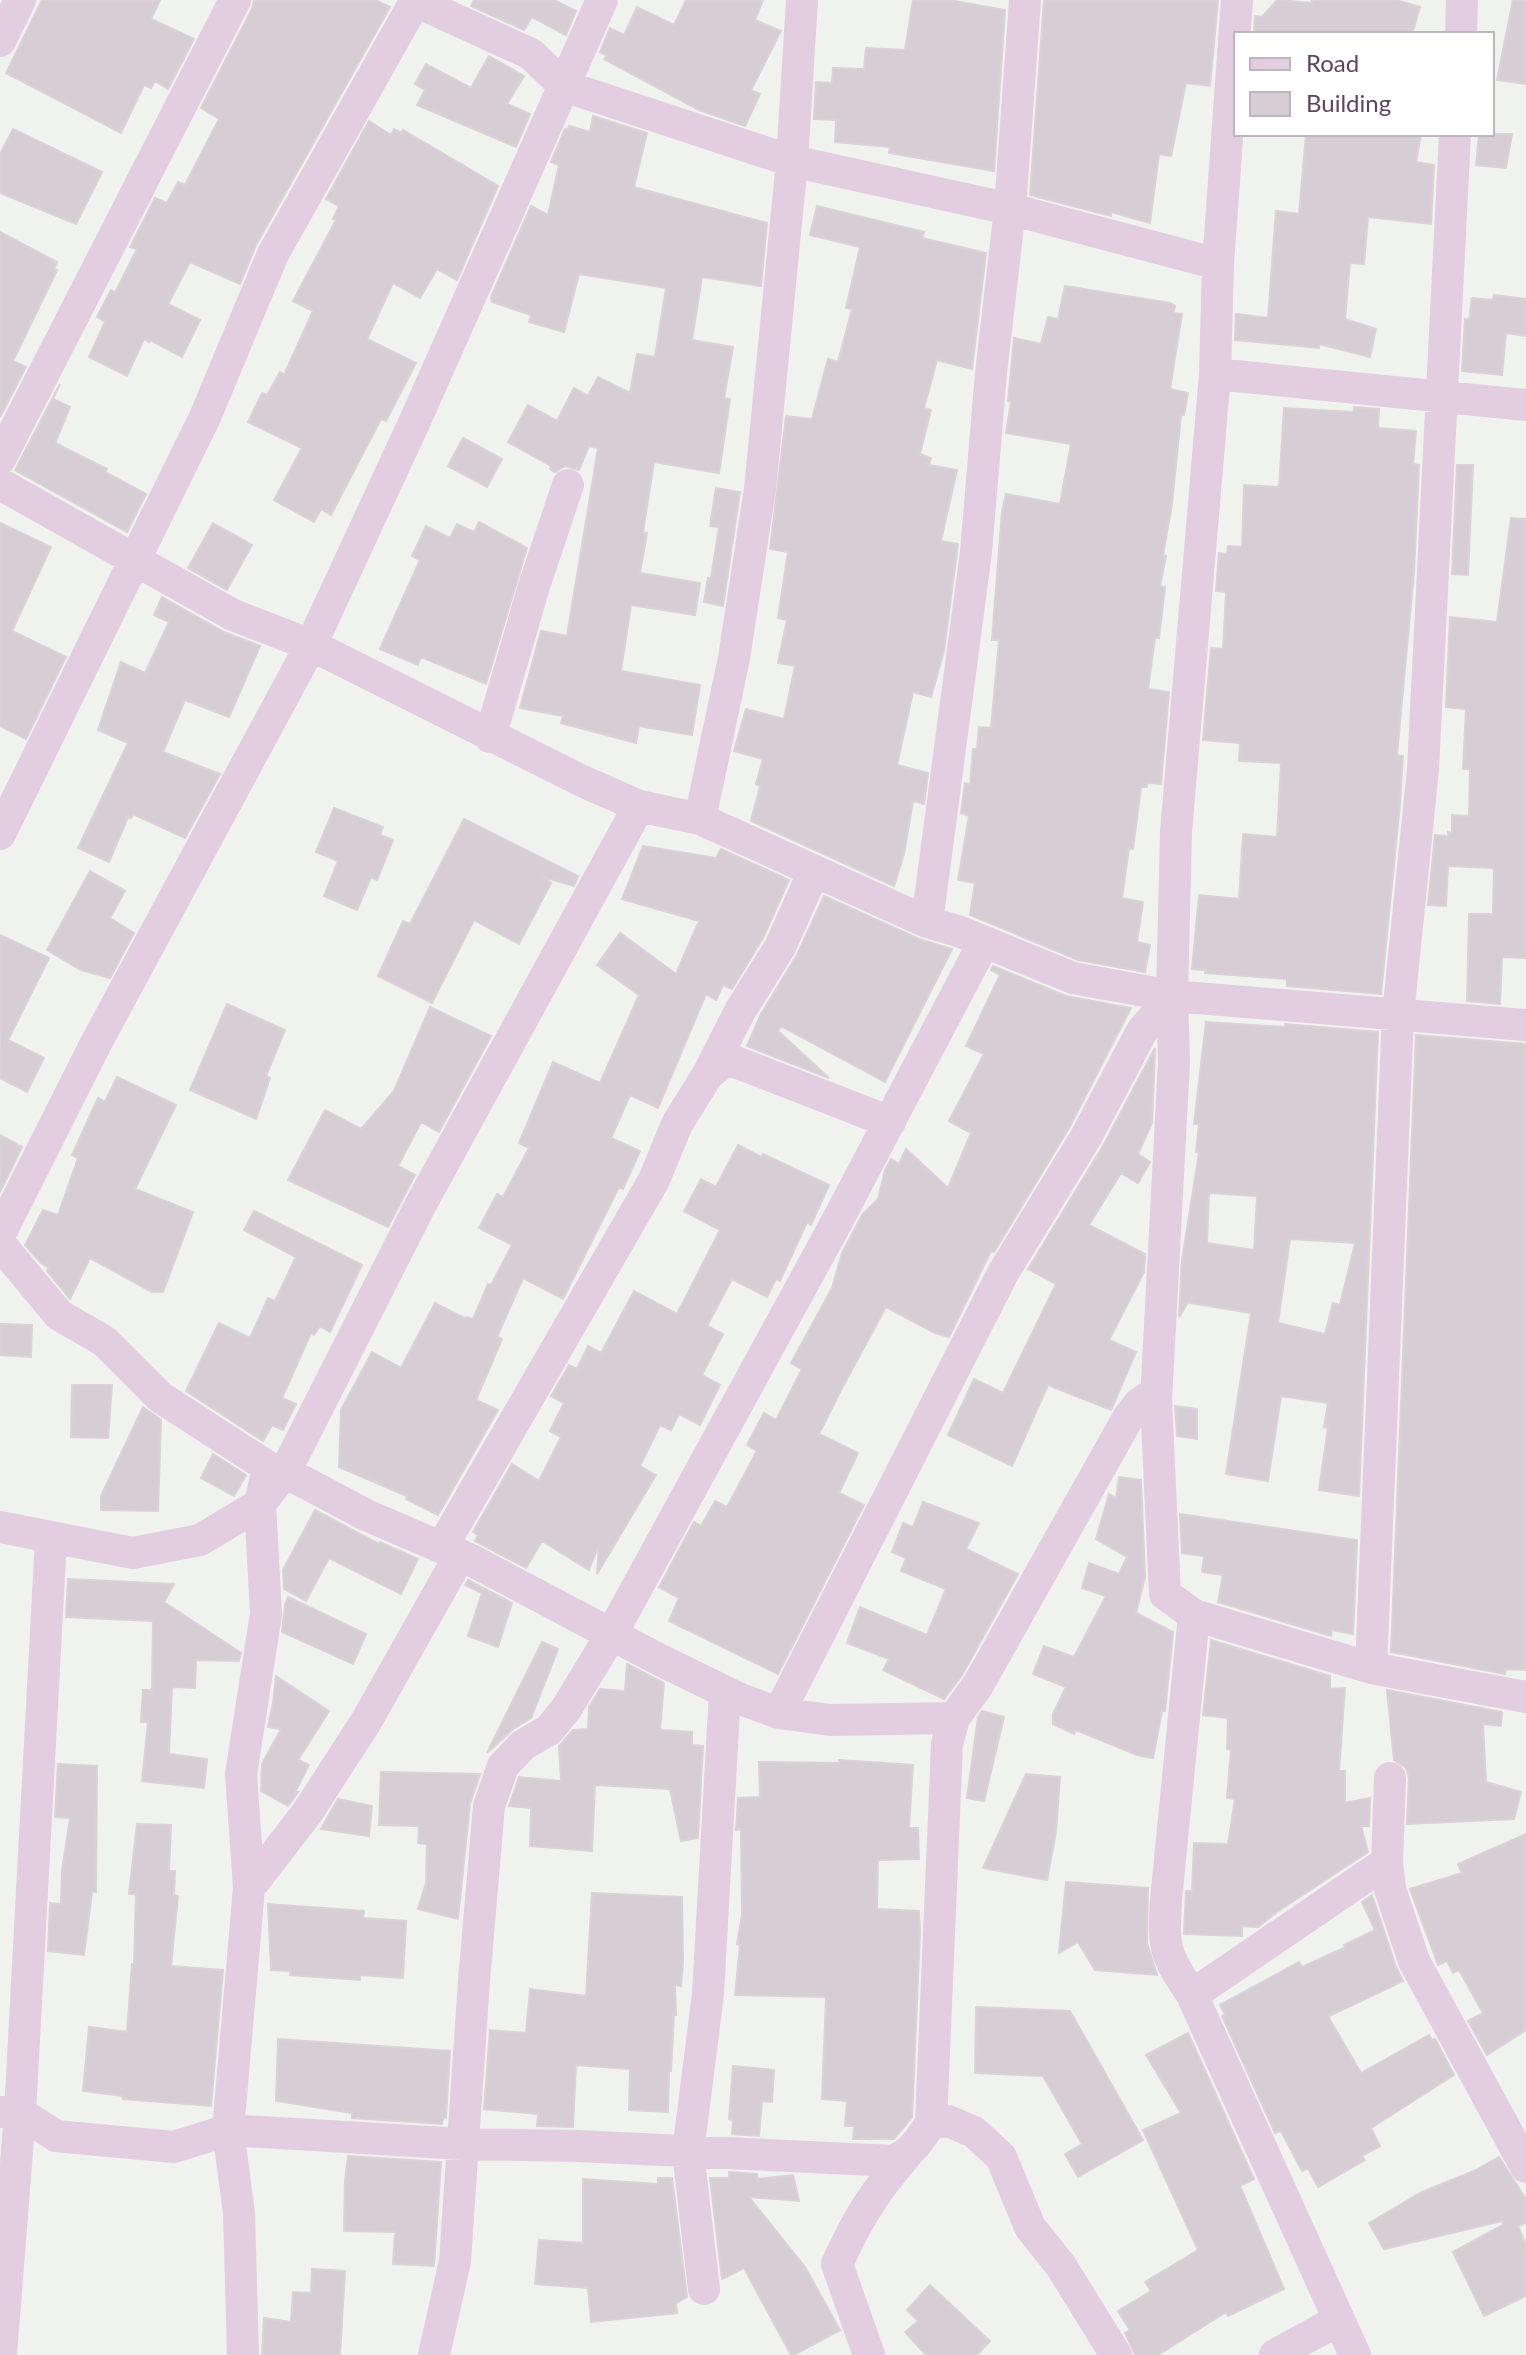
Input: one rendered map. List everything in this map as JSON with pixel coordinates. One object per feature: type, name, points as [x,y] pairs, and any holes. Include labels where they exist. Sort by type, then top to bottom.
[{"type":"street","points":[[0,41],[20,0]]},
{"type":"street","points":[[0,459],[235,0]]},
{"type":"street","points":[[0,834],[205,417],[273,254],[416,0],[531,54],[564,86],[792,161],[1010,209],[1218,264]]},
{"type":"street","points":[[0,1234],[95,1045],[311,645],[414,423],[602,0]]},
{"type":"street","points":[[700,819],[734,658],[760,489],[792,161],[802,0]]},
{"type":"street","points":[[927,922],[976,552],[991,373],[1010,209],[1025,0]]},
{"type":"street","points":[[1235,32],[1237,0]]},
{"type":"street","points":[[1461,32],[1462,0]]},
{"type":"street","points":[[1234,42],[1218,264],[1215,374],[1176,832],[1172,996],[1174,1062],[1156,1400],[1165,1594],[1194,1615],[1371,1668],[1526,1697]]},
{"type":"street","points":[[1371,1668],[1398,1015],[1423,769],[1455,136]]},
{"type":"street","points":[[1215,374],[1526,405]]},
{"type":"street","points":[[0,484],[233,615],[311,645],[490,737],[639,806],[700,819],[927,922],[958,931],[1073,978],[1172,996],[1526,1025]]},
{"type":"street","points":[[490,737],[534,586],[568,485]]},
{"type":"street","points":[[0,1527],[133,1553],[200,1540],[260,1504],[285,1472],[421,1204],[639,806]]},
{"type":"street","points":[[249,1888],[307,1813],[367,1720],[451,1551],[654,1180],[677,1124],[780,947],[814,871]]},
{"type":"street","points":[[434,2355],[455,2261],[489,1806],[503,1766],[523,1745],[549,1730],[558,1720],[611,1635],[890,1122],[984,942]]},
{"type":"street","points":[[779,1713],[1003,1273],[1086,1137],[1142,1031],[1172,996]]},
{"type":"street","points":[[708,1074],[728,1059],[890,1122]]},
{"type":"street","points":[[0,1244],[59,1315],[104,1341],[160,1397],[268,1467],[260,1504],[266,1614],[241,1774],[249,1888],[228,2130],[239,2213],[243,2355]]},
{"type":"street","points":[[869,2355],[837,2264],[858,2218],[876,2190],[917,2146],[931,2123],[947,1744],[954,1718],[978,1685],[1128,1418],[1139,1404],[1152,1395],[1156,1400]]},
{"type":"street","points":[[285,1472],[366,1515],[451,1551],[725,1692],[779,1713],[831,1720],[954,1718]]},
{"type":"street","points":[[1,2355],[10,2112],[51,1539]]},
{"type":"street","points":[[1194,1615],[1164,1934],[1168,1956],[1192,1995],[1355,2355]]},
{"type":"street","points":[[704,2289],[688,2152],[708,1994],[725,1692]]},
{"type":"street","points":[[1390,1778],[1387,1862],[1390,1889],[1414,1961],[1526,2167]]},
{"type":"street","points":[[1192,1995],[1387,1862]]},
{"type":"street","points":[[10,2112],[56,2136],[174,2147],[228,2130],[462,2144],[577,2146],[894,2161],[906,2155]]},
{"type":"street","points":[[931,2123],[948,2121],[974,2132],[1001,2157],[1030,2227],[1061,2266],[1116,2355]]},
{"type":"street","points":[[1275,2355],[1337,2321]]},
{"type":"building","points":[[42,0],[160,0],[151,19],[194,39],[168,89],[155,81],[151,88],[144,85],[121,133],[6,73]]},
{"type":"building","points":[[254,0],[375,0],[390,7],[256,245],[240,284],[190,262],[168,304],[200,320],[182,357],[144,339],[127,376],[89,357],[105,322],[97,317],[111,290],[115,293],[137,249],[130,247],[155,198],[167,203],[178,182],[185,185],[219,119],[201,108]]},
{"type":"building","points":[[474,0],[554,0],[576,11],[566,35],[532,17],[524,30],[471,6]]},
{"type":"building","points":[[686,0],[763,0],[755,20],[781,31],[751,90],[760,94],[745,126],[699,110],[604,59],[607,56],[600,52],[610,28],[624,35],[637,7],[674,25]]},
{"type":"building","points":[[913,0],[949,0],[1005,10],[994,171],[889,153],[890,147],[835,142],[836,120],[814,119],[816,82],[832,83],[833,68],[864,69],[866,48],[905,50]]},
{"type":"building","points":[[1044,0],[1218,0],[1210,86],[1186,83],[1171,156],[1159,154],[1150,223],[1030,195]]},
{"type":"building","points":[[1277,0],[1312,3],[1312,0],[1396,0],[1420,7],[1413,32],[1254,32],[1255,16],[1262,17]]},
{"type":"building","points":[[1513,0],[1526,0],[1526,84],[1497,80]]},
{"type":"building","points":[[489,56],[524,76],[507,104],[530,114],[516,147],[417,105],[425,90],[415,84],[426,64],[471,88]]},
{"type":"building","points":[[593,116],[647,133],[634,187],[767,223],[761,286],[702,277],[692,340],[733,347],[724,398],[730,399],[719,473],[654,462],[640,573],[700,583],[695,615],[631,605],[621,671],[700,685],[692,735],[639,726],[636,743],[561,723],[563,716],[520,708],[541,631],[567,636],[598,448],[589,446],[579,470],[565,466],[555,472],[550,469],[551,466],[508,442],[528,405],[557,421],[574,388],[588,396],[598,377],[630,393],[637,354],[655,357],[666,288],[579,274],[564,332],[529,322],[531,315],[492,302],[491,297],[531,206],[548,215],[559,165],[551,162],[565,129],[568,130],[569,126],[590,132]]},
{"type":"building","points":[[369,121],[391,135],[394,129],[402,133],[403,130],[498,186],[457,280],[437,269],[420,298],[393,283],[367,339],[416,363],[386,421],[381,419],[331,515],[321,509],[314,522],[274,500],[302,448],[248,422],[262,393],[267,395],[280,372],[284,375],[313,311],[293,301],[336,220],[333,219],[339,206],[326,199]]},
{"type":"building","points":[[13,129],[102,172],[76,224],[0,193],[0,154]]},
{"type":"building","points":[[1512,134],[1506,168],[1476,165],[1479,136]]},
{"type":"building","points":[[1306,136],[1421,136],[1416,162],[1434,165],[1431,224],[1368,217],[1364,264],[1350,263],[1345,319],[1376,329],[1370,357],[1319,344],[1319,348],[1235,340],[1236,314],[1268,318],[1276,211],[1299,214]]},
{"type":"building","points":[[817,206],[924,232],[922,238],[986,253],[972,369],[937,360],[924,408],[931,410],[920,454],[931,458],[929,465],[957,470],[941,541],[958,544],[944,651],[931,697],[913,692],[897,765],[928,773],[924,804],[913,801],[904,854],[894,886],[751,821],[763,759],[734,751],[746,709],[784,719],[795,666],[778,663],[787,620],[778,618],[788,552],[770,549],[786,416],[812,419],[828,359],[838,362],[852,309],[846,308],[860,247],[810,235]]},
{"type":"building","points":[[0,232],[57,262],[54,269],[57,270],[13,361],[26,367],[0,417]]},
{"type":"building","points":[[1065,286],[1170,303],[1175,306],[1173,313],[1182,314],[1170,389],[1188,393],[1184,415],[1181,415],[1172,504],[1163,555],[1166,556],[1160,586],[1165,587],[1159,638],[1155,638],[1148,689],[1169,692],[1161,784],[1147,783],[1147,787],[1141,787],[1133,849],[1129,848],[1122,898],[1143,902],[1137,942],[1150,945],[1145,972],[1078,960],[970,915],[975,883],[958,880],[969,816],[961,813],[965,783],[970,785],[973,749],[977,749],[979,727],[991,728],[999,640],[992,640],[1006,494],[1060,504],[1071,444],[1006,433],[1014,338],[1041,344],[1048,317],[1058,319]]},
{"type":"building","points":[[1494,295],[1526,299],[1526,336],[1506,333],[1502,375],[1462,371],[1465,319],[1469,320],[1472,298],[1493,300]]},
{"type":"building","points":[[60,384],[53,399],[70,407],[55,443],[107,469],[105,472],[146,494],[127,532],[15,470]]},
{"type":"building","points":[[1354,407],[1379,409],[1378,428],[1416,431],[1413,464],[1419,465],[1414,572],[1397,755],[1403,756],[1400,804],[1381,994],[1287,986],[1287,979],[1205,973],[1205,970],[1192,969],[1199,895],[1239,899],[1243,834],[1277,837],[1281,763],[1239,761],[1240,743],[1203,740],[1211,648],[1223,649],[1226,592],[1216,591],[1219,553],[1227,554],[1228,546],[1242,547],[1244,485],[1279,487],[1284,408],[1354,412]]},
{"type":"building","points":[[463,438],[502,459],[487,487],[448,466]]},
{"type":"building","points":[[1457,465],[1473,465],[1468,575],[1452,574]]},
{"type":"building","points":[[716,488],[740,492],[723,606],[704,602],[719,527],[710,526]]},
{"type":"building","points":[[1511,518],[1526,519],[1526,958],[1502,957],[1500,1004],[1467,1001],[1469,914],[1493,914],[1494,868],[1448,866],[1446,906],[1428,905],[1435,835],[1448,836],[1448,832],[1452,833],[1452,815],[1469,816],[1470,769],[1463,769],[1466,709],[1446,707],[1450,617],[1497,622]]},
{"type":"building","points":[[479,522],[527,548],[486,684],[421,657],[418,665],[380,649],[420,560],[412,556],[426,526],[450,538],[457,524],[474,532]]},
{"type":"building","points":[[0,523],[51,547],[12,631],[66,657],[26,739],[0,726]]},
{"type":"building","points":[[213,523],[252,545],[227,590],[188,568]]},
{"type":"building","points":[[162,597],[224,632],[260,646],[229,717],[185,700],[163,752],[220,774],[185,838],[133,814],[131,818],[128,817],[109,862],[78,848],[128,743],[98,730],[121,662],[145,673],[169,622],[154,615]]},
{"type":"building","points":[[334,808],[383,827],[380,835],[393,840],[377,880],[371,877],[357,910],[324,896],[338,861],[316,852]]},
{"type":"building","points":[[464,819],[578,876],[574,886],[543,877],[551,883],[519,944],[474,920],[432,1003],[378,976],[403,921],[410,924]]},
{"type":"building","points":[[643,846],[716,858],[721,849],[789,880],[763,938],[732,989],[723,985],[716,1000],[706,994],[658,1108],[630,1095],[611,1138],[640,1151],[623,1189],[619,1187],[563,1299],[523,1278],[497,1337],[502,1339],[476,1400],[498,1410],[438,1515],[406,1499],[407,1496],[339,1467],[341,1410],[372,1352],[401,1368],[435,1303],[466,1319],[473,1319],[488,1284],[491,1285],[512,1245],[479,1228],[497,1194],[503,1197],[529,1148],[519,1143],[553,1062],[600,1083],[639,995],[597,965],[620,933],[676,974],[699,921],[622,899]]},
{"type":"building","points":[[90,871],[125,891],[110,918],[134,933],[110,978],[81,970],[47,950]]},
{"type":"building","points":[[824,896],[919,939],[952,949],[885,1082],[781,1026],[778,1031],[829,1078],[747,1046],[761,1014],[797,955]]},
{"type":"building","points":[[0,935],[49,958],[8,1040],[44,1058],[27,1092],[0,1078]]},
{"type":"building","points":[[993,966],[1066,996],[1131,1008],[1069,1128],[994,1252],[991,1251],[949,1337],[935,1333],[886,1307],[841,1390],[819,1434],[858,1453],[839,1493],[864,1505],[778,1674],[669,1621],[679,1598],[659,1587],[694,1522],[701,1526],[715,1501],[727,1507],[757,1451],[747,1445],[764,1413],[776,1420],[802,1369],[791,1363],[832,1288],[842,1253],[862,1215],[878,1199],[891,1159],[899,1164],[906,1149],[948,1188],[971,1133],[949,1121],[984,1054],[966,1046],[1000,975],[991,970]]},
{"type":"building","points":[[227,1004],[285,1030],[266,1076],[270,1078],[256,1119],[190,1090]]},
{"type":"building","points":[[430,1007],[491,1036],[439,1132],[421,1122],[398,1166],[415,1175],[388,1227],[288,1180],[325,1110],[361,1129],[394,1091]]},
{"type":"building","points":[[1206,1022],[1285,1027],[1285,1024],[1378,1032],[1359,1496],[1319,1490],[1328,1428],[1324,1427],[1328,1403],[1281,1396],[1268,1481],[1226,1474],[1251,1313],[1190,1303],[1192,1296],[1179,1317],[1182,1260],[1199,1153],[1196,1152],[1199,1124],[1194,1124]],"holes":[[[1209,1193],[1257,1196],[1254,1250],[1207,1243]],[[1290,1239],[1355,1243],[1340,1305],[1333,1303],[1325,1334],[1278,1323]]]},
{"type":"building","points":[[1416,1035],[1526,1044],[1526,1670],[1506,1669],[1505,1674],[1391,1652]]},
{"type":"building","points":[[1155,1048],[1152,1123],[1138,1154],[1150,1162],[1138,1183],[1121,1173],[1089,1225],[1145,1254],[1144,1272],[1109,1340],[1136,1352],[1111,1410],[1048,1385],[1012,1466],[948,1435],[974,1379],[1003,1393],[1056,1284],[1028,1269],[1103,1146]]},
{"type":"building","points":[[117,1077],[176,1105],[135,1189],[193,1212],[163,1292],[152,1292],[90,1258],[70,1299],[47,1271],[49,1268],[25,1245],[43,1210],[58,1215],[78,1158],[72,1155],[98,1098],[105,1102]]},
{"type":"building","points":[[0,1135],[22,1147],[0,1192]]},
{"type":"building","points":[[738,1145],[829,1185],[811,1225],[807,1222],[780,1281],[776,1279],[767,1297],[732,1279],[707,1326],[723,1334],[702,1375],[720,1385],[700,1425],[679,1414],[671,1430],[660,1425],[640,1466],[656,1475],[597,1574],[599,1544],[589,1570],[542,1541],[526,1568],[475,1541],[478,1535],[473,1532],[512,1464],[539,1481],[561,1437],[550,1431],[564,1403],[551,1396],[569,1365],[577,1369],[588,1346],[601,1353],[634,1291],[677,1314],[720,1230],[684,1211],[701,1179],[716,1187]]},
{"type":"building","points":[[254,1211],[362,1265],[330,1332],[320,1326],[314,1335],[311,1333],[282,1398],[296,1404],[283,1430],[272,1425],[263,1441],[186,1391],[219,1323],[250,1338],[268,1298],[275,1301],[296,1257],[244,1230]]},
{"type":"building","points":[[0,1324],[32,1325],[31,1357],[0,1355]]},
{"type":"building","points":[[72,1385],[112,1385],[108,1438],[71,1437]]},
{"type":"building","points":[[1175,1406],[1197,1409],[1197,1439],[1177,1436]]},
{"type":"building","points":[[143,1407],[161,1420],[158,1511],[101,1510],[101,1496]]},
{"type":"building","points":[[213,1454],[246,1475],[234,1496],[201,1478]]},
{"type":"building","points":[[1119,1477],[1141,1480],[1145,1577],[1136,1613],[1173,1632],[1165,1711],[1162,1711],[1153,1758],[1137,1755],[1076,1730],[1074,1734],[1053,1724],[1053,1714],[1066,1687],[1033,1674],[1044,1646],[1074,1657],[1106,1596],[1082,1588],[1089,1563],[1119,1574],[1127,1557],[1096,1539],[1109,1494],[1116,1498]]},
{"type":"building","points":[[923,1502],[979,1523],[966,1549],[1018,1574],[962,1675],[944,1699],[883,1670],[889,1659],[847,1643],[860,1607],[927,1635],[946,1589],[901,1571],[906,1558],[892,1552],[903,1523],[913,1527]]},
{"type":"building","points":[[315,1510],[379,1544],[418,1559],[401,1594],[329,1558],[306,1601],[284,1589],[283,1570]]},
{"type":"building","points":[[1180,1514],[1357,1540],[1353,1634],[1332,1630],[1331,1636],[1218,1602],[1223,1575],[1202,1572],[1204,1556],[1182,1553]]},
{"type":"building","points":[[68,1579],[174,1584],[164,1602],[241,1653],[239,1661],[196,1660],[195,1688],[172,1687],[169,1754],[207,1759],[204,1788],[142,1781],[148,1722],[141,1722],[143,1690],[152,1690],[153,1621],[66,1617]]},
{"type":"building","points":[[468,1580],[512,1603],[498,1647],[468,1636],[482,1593],[465,1585]]},
{"type":"building","points":[[288,1597],[366,1634],[353,1664],[282,1632]]},
{"type":"building","points":[[1211,1640],[1330,1676],[1330,1689],[1345,1688],[1339,1771],[1345,1771],[1345,1803],[1370,1798],[1369,1826],[1361,1826],[1368,1852],[1258,1927],[1242,1926],[1242,1936],[1184,1934],[1186,1891],[1192,1891],[1194,1843],[1228,1844],[1235,1799],[1227,1798],[1231,1750],[1227,1749],[1228,1718],[1203,1715]]},
{"type":"building","points":[[542,1642],[558,1649],[531,1718],[513,1729],[487,1753]]},
{"type":"building","points":[[627,1664],[664,1683],[660,1730],[692,1732],[692,1745],[703,1746],[698,1838],[681,1841],[670,1789],[595,1785],[592,1851],[530,1846],[531,1808],[509,1806],[519,1777],[561,1781],[559,1746],[573,1730],[588,1729],[589,1707],[600,1689],[625,1691]]},
{"type":"building","points":[[276,1676],[329,1711],[298,1760],[309,1765],[295,1792],[298,1792],[288,1806],[261,1791],[262,1764],[281,1729],[268,1727]]},
{"type":"building","points":[[1387,1690],[1502,1712],[1501,1726],[1483,1724],[1486,1782],[1521,1792],[1514,1819],[1407,1824],[1409,1778],[1406,1768],[1394,1760]]},
{"type":"building","points":[[982,1711],[1004,1717],[984,1801],[967,1798],[978,1717]]},
{"type":"building","points":[[839,1760],[913,1765],[909,1828],[918,1828],[919,1859],[878,1860],[877,1909],[919,1911],[912,2117],[894,2139],[853,2139],[854,2126],[845,2126],[847,2101],[822,2099],[826,1997],[735,1995],[740,1945],[737,1944],[742,1915],[741,1829],[736,1830],[738,1798],[760,1797],[759,1762],[839,1763]]},
{"type":"building","points":[[58,1764],[97,1766],[96,1892],[92,1892],[84,1955],[48,1951],[50,1903],[61,1904],[62,1870],[70,1818],[55,1817]]},
{"type":"building","points":[[381,1772],[480,1774],[470,1804],[458,1919],[418,1909],[426,1883],[427,1844],[418,1843],[419,1826],[379,1825]]},
{"type":"building","points":[[1026,1774],[1060,1777],[1056,1832],[1047,1880],[983,1868]]},
{"type":"building","points":[[338,1799],[372,1806],[369,1836],[321,1829]]},
{"type":"building","points":[[137,1824],[171,1825],[169,1871],[175,1871],[174,1895],[178,1896],[171,1966],[223,1970],[211,2106],[123,2099],[123,2096],[83,2091],[89,2027],[127,2032],[134,1964],[136,1894],[129,1894]]},
{"type":"building","points":[[1526,1834],[1526,2030],[1487,2055],[1468,2021],[1483,2013],[1459,1970],[1453,1973],[1447,1961],[1438,1965],[1410,1889],[1462,1873],[1458,1864]]},
{"type":"building","points":[[1066,1882],[1148,1888],[1147,1943],[1157,1975],[1095,1970],[1078,1942],[1059,1953]]},
{"type":"building","points":[[592,1893],[682,1897],[683,1962],[681,1986],[675,1985],[676,2015],[668,2112],[629,2110],[630,2069],[576,2065],[573,2127],[537,2126],[538,2114],[484,2109],[490,2030],[526,2033],[530,1989],[586,1996]]},
{"type":"building","points":[[1372,1895],[1403,1981],[1329,2016],[1330,2020],[1361,2073],[1429,2035],[1432,2040],[1435,2039],[1454,2075],[1371,2128],[1380,2146],[1362,2156],[1365,2160],[1318,2187],[1308,2168],[1302,2171],[1281,2131],[1275,2133],[1222,2016],[1225,2014],[1220,2005],[1299,1962],[1302,1967],[1375,1930],[1362,1902]]},
{"type":"building","points":[[268,1904],[364,1911],[363,1918],[406,1921],[403,1978],[360,1975],[360,1980],[290,1975],[290,1971],[271,1970]]},
{"type":"building","points":[[976,2007],[1070,2011],[1143,2140],[1078,2177],[1065,2154],[1082,2144],[1043,2076],[975,2073]]},
{"type":"building","points":[[1188,2033],[1254,2179],[1240,2186],[1284,2289],[1228,2316],[1226,2312],[1158,2355],[1135,2355],[1125,2333],[1130,2330],[1118,2311],[1151,2291],[1145,2282],[1198,2250],[1143,2130],[1181,2113],[1146,2055]]},
{"type":"building","points":[[278,2039],[450,2051],[446,2118],[443,2118],[442,2124],[352,2118],[352,2113],[276,2101]]},
{"type":"building","points":[[733,2066],[774,2070],[772,2102],[762,2101],[759,2136],[732,2134],[733,2120],[729,2119]]},
{"type":"building","points":[[348,2156],[441,2162],[434,2266],[393,2264],[395,2232],[344,2231]]},
{"type":"building","points":[[1499,2157],[1526,2199],[1526,2223],[1518,2226],[1526,2245],[1526,2296],[1484,2316],[1453,2252],[1503,2225],[1502,2221],[1384,2249],[1369,2223],[1422,2192],[1474,2171]]},
{"type":"building","points":[[729,2172],[757,2174],[757,2179],[793,2175],[799,2201],[749,2197],[805,2267],[840,2330],[794,2355],[791,2355],[744,2268],[722,2279],[710,2178],[729,2178]]},
{"type":"building","points":[[658,2178],[672,2178],[687,2297],[676,2303],[677,2313],[591,2322],[588,2288],[535,2284],[539,2240],[583,2243],[583,2179],[658,2184]]},
{"type":"building","points":[[312,2269],[345,2271],[340,2355],[262,2355],[264,2318],[291,2322],[293,2292],[311,2293]]},
{"type":"building","points":[[930,2285],[990,2341],[977,2355],[926,2355],[905,2332],[918,2321],[907,2310]]}]
